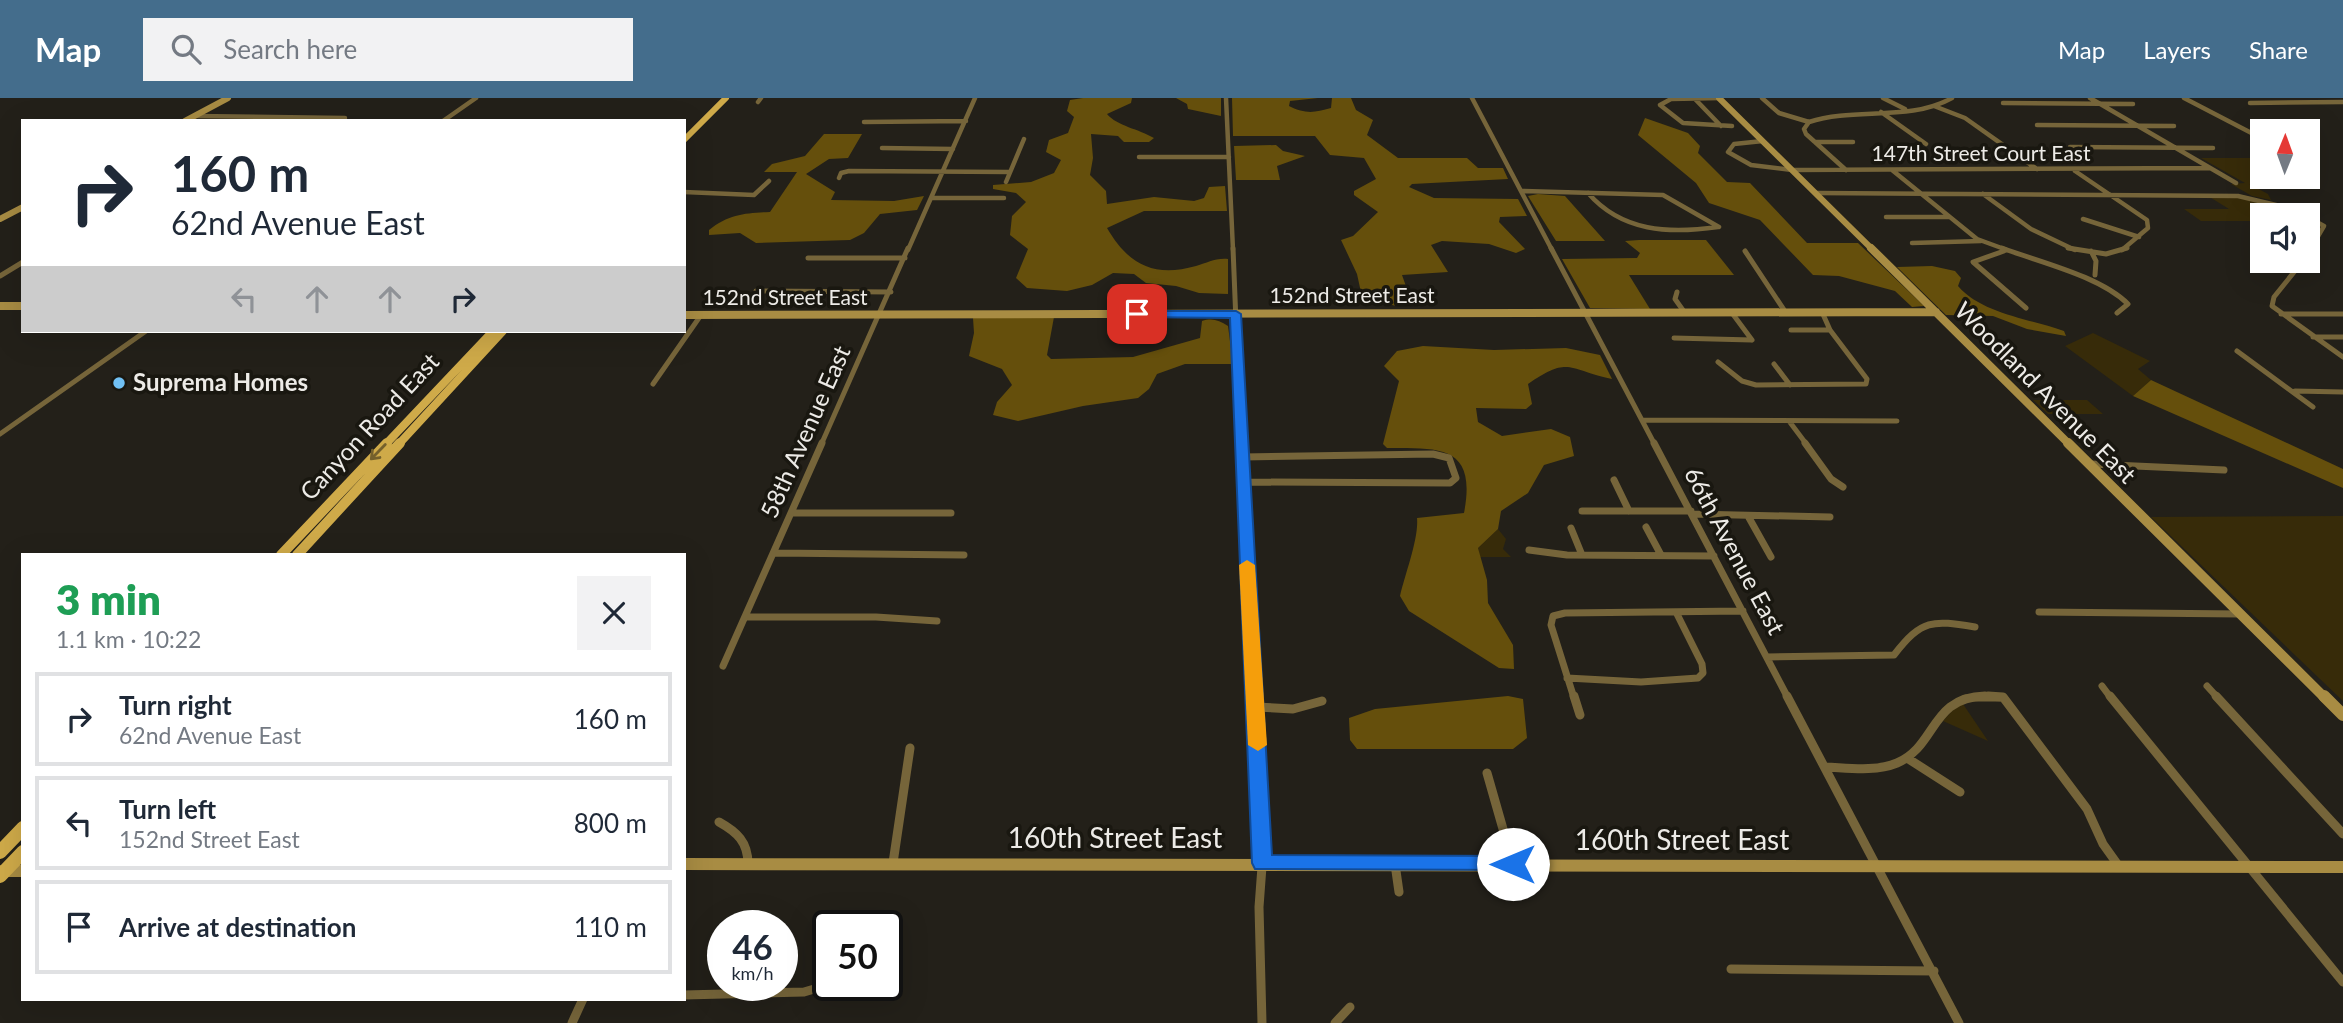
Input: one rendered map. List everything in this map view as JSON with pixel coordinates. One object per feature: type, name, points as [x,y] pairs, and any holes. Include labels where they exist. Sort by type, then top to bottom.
[{"type":"main road","points":[[686,131],[719,98]]},
{"type":"main road","points":[[686,138],[726,98]]},
{"type":"main road","name":"Canyon Road East","points":[[283,553],[491,333]]},
{"type":"main road","name":"Canyon Road East","points":[[299,553],[501,333]]},
{"type":"main road","points":[[0,852],[21,830]]},
{"type":"main road","points":[[2,873],[21,854]]},
{"type":"street","points":[[188,119],[228,98]]},
{"type":"street","points":[[446,119],[475,98]]},
{"type":"street","name":"58th Avenue East","points":[[723,666],[775,554],[975,98]]},
{"type":"street","points":[[1226,98],[1256,706],[1262,863],[1259,907],[1262,1023]]},
{"type":"street","name":"66th Avenue East","points":[[1472,98],[1934,971],[1959,1023]]},
{"type":"street","points":[[1694,98],[1721,126]]},
{"type":"street","points":[[1719,98],[1662,102],[1660,107],[1680,122],[1732,126]]},
{"type":"street","name":"Woodland Avenue East","points":[[1719,98],[2343,715]]},
{"type":"street","points":[[1762,98],[1783,115],[1809,122],[1828,116],[1934,106],[1952,98]]},
{"type":"street","points":[[1883,98],[1906,109]]},
{"type":"street","points":[[2090,98],[2236,183]]},
{"type":"street","points":[[2184,98],[2250,132]]},
{"type":"street","points":[[2337,98],[2343,101]]},
{"type":"street","points":[[2250,103],[2343,101]]},
{"type":"street","points":[[2003,103],[2133,104]]},
{"type":"street","points":[[1934,106],[1965,118],[2038,170]]},
{"type":"street","points":[[1880,111],[1926,144]]},
{"type":"street","points":[[193,116],[345,118]]},
{"type":"street","points":[[864,122],[966,121]]},
{"type":"street","points":[[1809,122],[1804,130],[1846,170]]},
{"type":"street","points":[[2037,125],[2174,126]]},
{"type":"street","points":[[1006,182],[1024,139]]},
{"type":"street","points":[[1759,167],[1730,155],[1728,150],[1734,144],[1763,141]]},
{"type":"street","points":[[1814,142],[1853,142]]},
{"type":"street","points":[[2070,147],[2213,148]]},
{"type":"street","points":[[882,148],[953,149]]},
{"type":"street","points":[[1139,157],[1229,157]]},
{"type":"street","points":[[1753,171],[1759,167]]},
{"type":"street","name":"147th Street Court East","points":[[1759,167],[1792,170],[2210,168]]},
{"type":"street","points":[[1891,170],[1981,241],[2083,278],[2115,293],[2128,302],[2117,313]]},
{"type":"street","points":[[1983,194],[2041,237],[2091,251],[2123,250],[2148,228],[2147,220],[2075,170]]},
{"type":"street","points":[[839,178],[841,173],[849,171],[1010,172]]},
{"type":"street","points":[[686,192],[754,195],[769,181]]},
{"type":"street","points":[[1522,191],[1588,192],[1663,195],[1719,227],[1663,230],[1639,226],[1604,211],[1588,192]]},
{"type":"street","points":[[1816,193],[2238,196],[2272,203]]},
{"type":"street","points":[[931,198],[1004,198]]},
{"type":"street","points":[[0,219],[21,207]]},
{"type":"street","points":[[1885,217],[1948,217]]},
{"type":"street","points":[[2083,219],[2139,237]]},
{"type":"street","points":[[1912,243],[1981,241]]},
{"type":"street","points":[[1745,251],[1786,313]]},
{"type":"street","points":[[2003,251],[1973,262],[2026,308]]},
{"type":"street","points":[[2091,251],[2096,261],[2095,275]]},
{"type":"street","points":[[808,258],[905,258]]},
{"type":"street","points":[[0,276],[21,263]]},
{"type":"street","points":[[2294,273],[2271,302],[2280,314],[2343,357]]},
{"type":"street","points":[[756,291],[891,292]]},
{"type":"street","points":[[1677,292],[1675,299],[1685,313]]},
{"type":"street","points":[[0,306],[21,306]]},
{"type":"street","points":[[1718,362],[1749,383],[1861,385],[1867,382],[1857,363],[1830,330],[1822,312]]},
{"type":"street","name":"152nd Street East","points":[[686,315],[1936,312]]},
{"type":"street","points":[[1674,338],[1752,340],[1732,313]]},
{"type":"street","points":[[2280,314],[2343,314]]},
{"type":"street","points":[[653,384],[701,315]]},
{"type":"street","points":[[1791,330],[1830,330]]},
{"type":"street","points":[[0,435],[143,333]]},
{"type":"street","points":[[2313,337],[2343,337]]},
{"type":"street","points":[[2237,351],[2295,391],[2313,408]]},
{"type":"street","points":[[1774,364],[1790,385]]},
{"type":"street","points":[[2295,391],[2343,392]]},
{"type":"street","points":[[1642,420],[1897,421]]},
{"type":"street","points":[[1789,421],[1831,479],[1843,487]]},
{"type":"street","points":[[1243,457],[1433,454],[1445,456],[1452,462],[1455,480],[1423,484],[1244,482]]},
{"type":"street","points":[[2091,464],[2224,470]]},
{"type":"street","points":[[1614,480],[1629,511]]},
{"type":"street","points":[[1582,511],[1830,517]]},
{"type":"street","points":[[793,513],[951,513]]},
{"type":"street","points":[[1748,516],[1771,558]]},
{"type":"street","points":[[1646,527],[1661,555]]},
{"type":"street","points":[[1570,528],[1582,555]]},
{"type":"street","points":[[1528,550],[1543,554],[1714,556]]},
{"type":"street","points":[[775,554],[964,555]]},
{"type":"street","points":[[1580,715],[1551,625],[1553,616],[1565,613],[1743,611]]},
{"type":"street","points":[[1567,678],[1641,682],[1698,678],[1703,673],[1702,664],[1676,612]]},
{"type":"street","points":[[2039,612],[2241,614]]},
{"type":"street","points":[[745,617],[876,617],[937,621]]},
{"type":"street","points":[[1767,657],[1894,655],[1911,632],[1925,623],[1975,627]]},
{"type":"street","points":[[2102,686],[2343,982]]},
{"type":"street","points":[[2207,687],[2343,834]]},
{"type":"street","points":[[1826,767],[1874,768],[1907,758],[1944,708],[1953,701],[1980,694],[2004,697],[2087,809],[2103,844],[2118,865]]},
{"type":"street","points":[[1256,706],[1293,709],[1322,701]]},
{"type":"street","points":[[893,863],[911,748]]},
{"type":"street","points":[[1907,758],[1961,792]]},
{"type":"street","points":[[1487,773],[1513,864]]},
{"type":"street","points":[[719,822],[745,839],[749,849],[748,864]]},
{"type":"street","points":[[1395,863],[1399,892]]},
{"type":"street","name":"160th Street East","points":[[686,864],[1395,863],[2343,867]]},
{"type":"street","points":[[2,873],[21,871]]},
{"type":"street","points":[[1731,969],[1934,971]]},
{"type":"street","points":[[686,995],[812,990]]},
{"type":"street","points":[[572,1023],[582,1001]]},
{"type":"street","points":[[1335,1023],[1350,1007]]},
{"type":"shaded area","points":[[1132,98],[1131,103],[1107,114],[1116,122],[1154,138],[1149,142],[1124,142],[1118,136],[1091,134],[1093,158],[1090,175],[1106,191],[1107,204],[1154,197],[1194,201],[1204,198],[1209,187],[1225,186],[1227,211],[1144,211],[1107,228],[1133,259],[1154,269],[1181,269],[1228,259],[1228,294],[1199,293],[1176,286],[1146,283],[1134,274],[1113,273],[1092,285],[1067,291],[1027,288],[1016,278],[1028,249],[1010,235],[1012,216],[1026,202],[1016,193],[993,189],[993,185],[1031,182],[1054,173],[1061,160],[1046,152],[1049,140],[1068,133],[1074,117],[1067,111],[1070,100]]},
{"type":"shaded area","points":[[1176,98],[1221,98],[1221,116],[1188,109],[1187,104]]},
{"type":"shaded area","points":[[1232,98],[1318,98],[1290,101],[1289,106],[1310,112],[1331,108],[1332,98],[1351,98],[1356,110],[1373,120],[1367,135],[1398,158],[1467,158],[1478,168],[1503,168],[1508,179],[1412,184],[1409,187],[1434,198],[1518,199],[1527,216],[1500,217],[1499,222],[1525,249],[1516,253],[1489,244],[1442,241],[1431,245],[1448,272],[1402,275],[1412,303],[1396,306],[1362,297],[1357,274],[1341,240],[1353,236],[1378,212],[1354,195],[1354,191],[1376,179],[1364,158],[1330,155],[1315,136],[1233,136]]},
{"type":"shaded area","points":[[1645,118],[1688,133],[1700,146],[1698,153],[1727,182],[1750,183],[1807,243],[1858,243],[1924,306],[1912,307],[1895,291],[1839,276],[1813,275],[1760,220],[1709,203],[1696,183],[1638,135]]},
{"type":"shaded area","points":[[824,134],[862,134],[848,158],[829,159],[806,174],[835,192],[831,200],[894,201],[924,196],[917,210],[880,214],[864,233],[850,240],[756,243],[740,233],[709,235],[709,230],[731,218],[770,212],[797,172],[764,172],[772,164],[805,156]]},
{"type":"shaded area","points":[[1276,145],[1283,151],[1305,156],[1277,166],[1280,180],[1236,180],[1234,146]]},
{"type":"shaded area","points":[[2201,158],[2250,158],[2250,189],[2258,189],[2268,194],[2271,200],[2252,196],[2231,184],[2245,183]]},
{"type":"shaded area","points":[[1528,196],[1565,196],[1605,241],[1556,241]]},
{"type":"shaded area","points":[[2208,196],[2234,196],[2268,203],[2250,203],[2250,221],[2201,221],[2184,209],[2229,209]]},
{"type":"shaded area","points":[[1706,240],[1734,275],[1629,275],[1650,309],[1590,308],[1562,259],[1637,258],[1640,253],[1625,241]]},
{"type":"shaded area","points":[[1932,266],[1955,271],[1961,278],[1958,286],[1980,303],[2064,331],[2066,336],[2027,329],[1993,316],[1946,315],[1897,267]]},
{"type":"shaded area","points":[[1054,317],[1047,355],[1051,359],[1133,357],[1200,338],[1202,321],[1212,320],[1228,326],[1233,364],[1185,364],[1157,374],[1149,389],[1138,398],[1083,406],[1018,421],[993,415],[997,402],[1012,385],[1002,369],[969,356],[974,333],[973,318]]},
{"type":"shaded area","points":[[2093,333],[2150,361],[2138,369],[2151,380],[2133,396],[2065,346]]},
{"type":"shaded area","points":[[1423,346],[1494,350],[1566,348],[1600,355],[1612,379],[1561,367],[1528,384],[1532,404],[1526,409],[1476,408],[1478,422],[1502,436],[1551,429],[1570,437],[1574,456],[1544,465],[1528,493],[1501,511],[1498,529],[1478,548],[1487,580],[1488,603],[1513,645],[1514,669],[1499,668],[1409,611],[1400,596],[1414,546],[1417,518],[1464,513],[1467,491],[1465,474],[1459,463],[1450,455],[1423,449],[1387,448],[1383,444],[1399,381],[1384,366],[1397,351]]},
{"type":"shaded area","points":[[2151,380],[2343,469],[2343,488],[2133,396]]},
{"type":"shaded area","points":[[2033,400],[2087,400],[2103,414],[2048,414]]},
{"type":"shaded area","points":[[2343,516],[2343,701],[2151,517]]},
{"type":"shaded area","points":[[1498,529],[1506,539],[1503,549],[1511,557],[1480,557],[1478,548]]},
{"type":"shaded area","points":[[1508,696],[1523,699],[1527,738],[1513,749],[1357,749],[1350,740],[1349,718],[1375,709]]},
{"type":"shaded area","points":[[1963,704],[1988,741],[1943,721]]},
{"type":"slow traffic","points":[[1247,565],[1258,745]]},
{"type":"place","name":"Suprema Homes","points":[[119,383]]},
{"type":"route","points":[[1137,314],[1236,314],[1262,863],[1513,864]]}]
